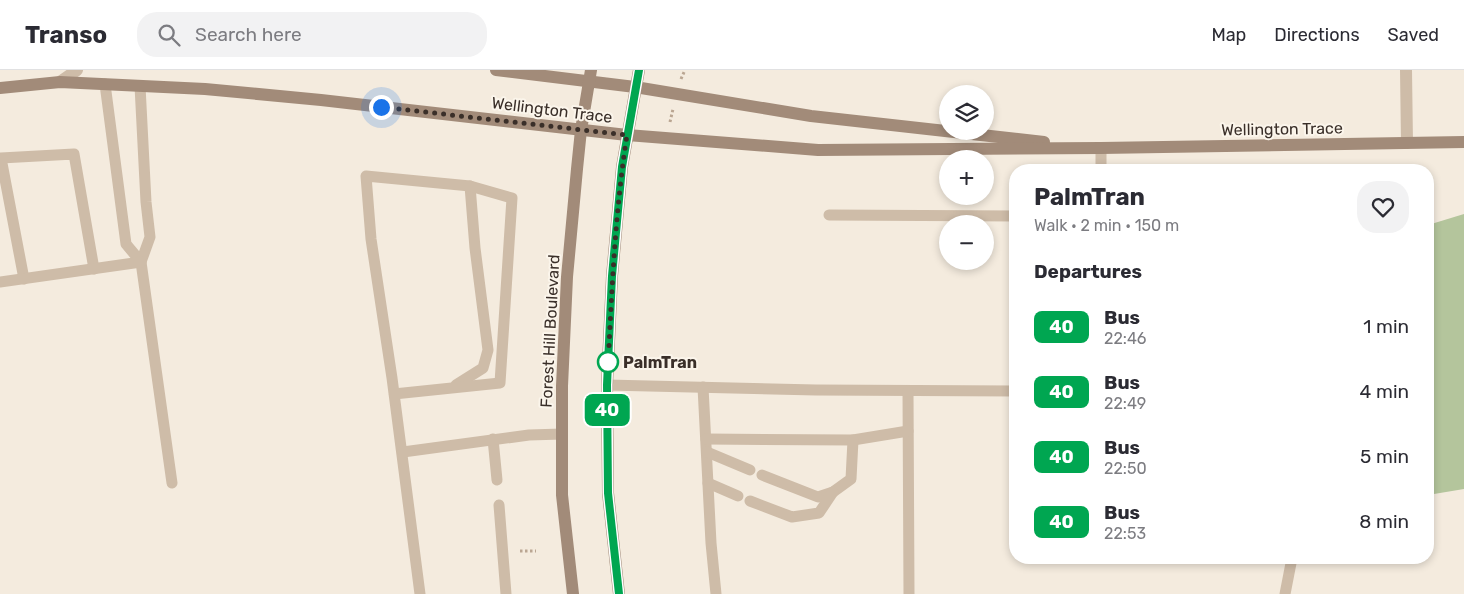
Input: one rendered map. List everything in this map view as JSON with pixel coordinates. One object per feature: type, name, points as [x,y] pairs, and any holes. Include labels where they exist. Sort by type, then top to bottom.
[{"type":"street","points":[[60,82],[77,70]]},
{"type":"street","name":"Wellington Trace","points":[[496,70],[590,75],[635,87],[811,116],[1101,148]]},
{"type":"street","points":[[619,594],[608,493],[607,385],[612,276],[622,167],[639,70]]},
{"type":"street","points":[[1406,70],[1407,143]]},
{"type":"street","name":"Forest Hill Boulevard","points":[[573,594],[562,495],[562,386],[567,277],[581,130],[590,75]]},
{"type":"street","name":"Wellington Trace","points":[[0,88],[60,82],[204,88],[627,135],[818,150],[1101,148],[1464,142]]},
{"type":"lane","points":[[105,84],[126,244],[141,262]]},
{"type":"lane","points":[[140,86],[146,202],[150,236],[141,262],[172,483]]},
{"type":"lane","points":[[1101,148],[1101,164]]},
{"type":"lane","points":[[24,279],[0,158],[74,154],[94,269]]},
{"type":"lane","points":[[394,394],[500,383],[512,198],[470,186],[366,176],[371,239],[394,394],[420,594]]},
{"type":"lane","points":[[453,387],[483,368],[488,350],[475,248],[470,186]]},
{"type":"lane","points":[[829,215],[1009,216]]},
{"type":"lane","points":[[0,282],[141,262]]},
{"type":"lane","points":[[607,385],[908,391],[1009,391]]},
{"type":"lane","points":[[703,387],[711,542],[716,594]]},
{"type":"lane","points":[[908,391],[910,594]]},
{"type":"lane","points":[[706,439],[853,440],[908,431]]},
{"type":"lane","points":[[402,452],[493,439],[562,434]]},
{"type":"lane","points":[[493,439],[497,480]]},
{"type":"lane","points":[[762,475],[818,497],[833,492],[851,479],[853,440]]},
{"type":"lane","points":[[706,452],[750,470]]},
{"type":"lane","points":[[708,483],[738,496]]},
{"type":"lane","points":[[750,501],[792,517],[818,513],[833,492]]},
{"type":"lane","points":[[499,505],[506,594]]},
{"type":"lane","points":[[1285,594],[1291,564]]},
{"type":"path","points":[[520,551],[536,551]]},
{"type":"green space","points":[[1464,214],[1464,489],[1434,494],[1434,223]]},
{"type":"bus line","name":"40","points":[[619,594],[608,493],[607,385],[612,276],[622,167],[639,70]]},
{"type":"place","name":"PalmTran","points":[[608,362]]},
{"type":"route","points":[[381,107],[627,135],[622,167],[612,276],[608,366],[608,362]]}]
